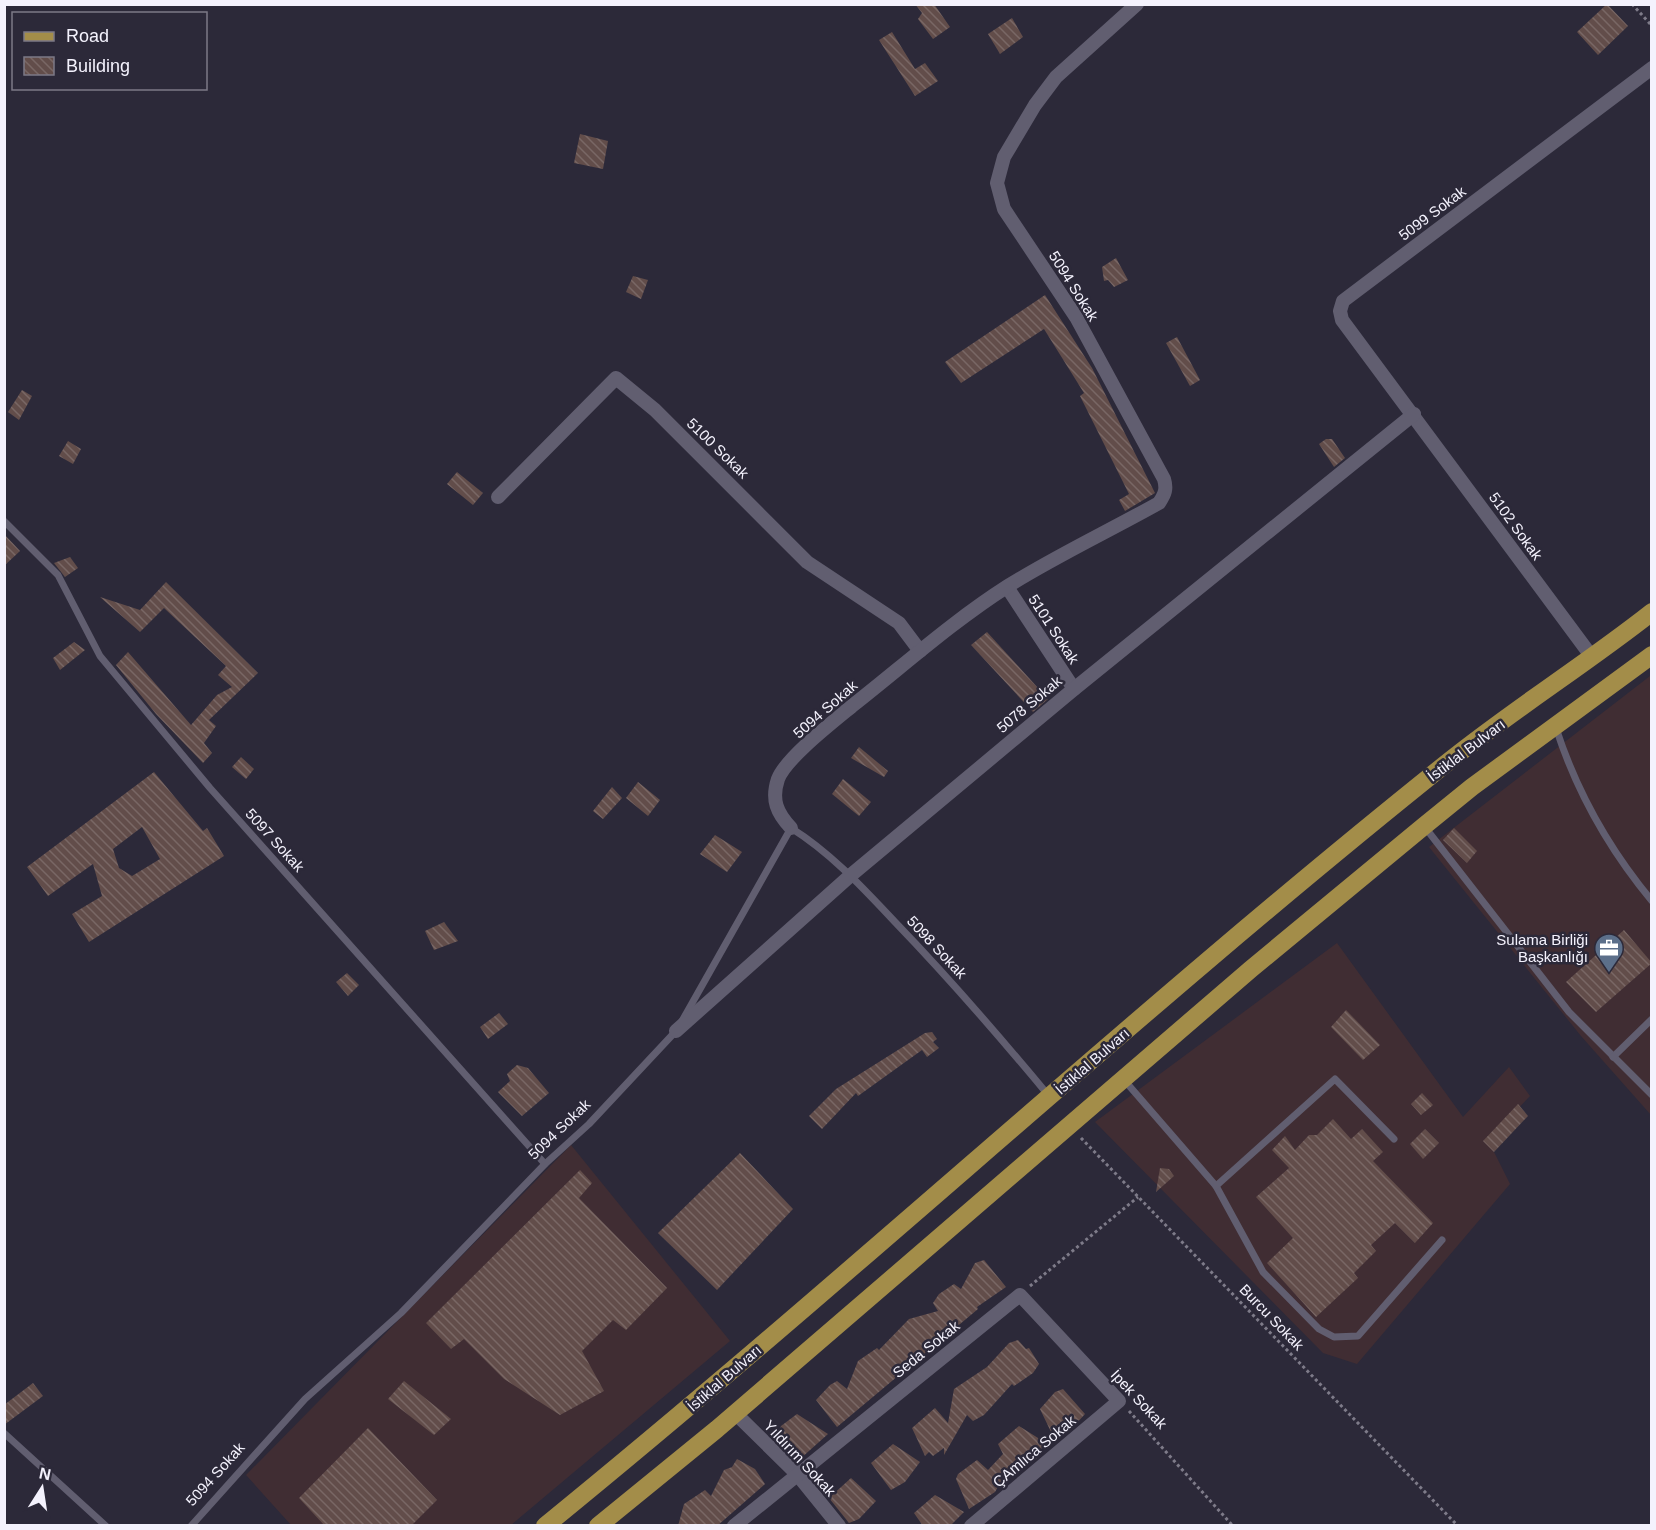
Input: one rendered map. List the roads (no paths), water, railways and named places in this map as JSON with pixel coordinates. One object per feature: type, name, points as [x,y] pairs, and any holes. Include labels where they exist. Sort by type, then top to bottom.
[{"type":"main road","name":"İstiklal Bulvarı","points":[[545,1526],[695,1404],[1229,943],[1451,760],[1652,612]]},
{"type":"main road","points":[[598,1526],[735,1414],[1123,1079],[1424,826],[1472,787],[1652,655]]},
{"type":"street","name":"5094 Sokak","points":[[790,828],[778,814],[775,804],[779,777],[813,738],[920,651],[1007,587],[1160,503],[1167,489],[1164,479],[1076,317],[1004,208],[997,183],[1004,157],[1035,105],[1056,77],[1137,4]]},
{"type":"street","name":"5099 Sokak","points":[[1414,414],[1342,320],[1340,311],[1343,301],[1652,68]]},
{"type":"street","name":"5100 Sokak","points":[[498,497],[616,378],[655,410],[807,562],[898,623],[920,651]]},
{"type":"street","name":"5102 Sokak","points":[[1414,414],[1592,657]]},
{"type":"street","name":"5078 Sokak","points":[[676,1031],[851,875],[1074,688],[1414,414]]},
{"type":"street","name":"5101 Sokak","points":[[1007,587],[1074,688]]},
{"type":"street","name":"İpek Sokak","points":[[1020,1294],[1119,1401]]},
{"type":"street","name":"Seda Sokak","points":[[734,1526],[1020,1294]]},
{"type":"street","name":"ÇAmlıca Sokak","points":[[970,1526],[1119,1401]]},
{"type":"street","name":"Yıldırım Sokak","points":[[735,1414],[797,1474],[839,1526]]},
{"type":"lane","name":"5097 Sokak","points":[[4,521],[58,575],[100,656],[181,753],[545,1164]]},
{"type":"lane","points":[[1556,726],[1575,782],[1590,811],[1624,867],[1652,901]]},
{"type":"lane","points":[[1424,826],[1569,1012],[1652,1095]]},
{"type":"lane","name":"5094 Sokak","points":[[191,1526],[305,1399],[401,1313],[545,1164],[589,1124],[676,1031],[790,828]]},
{"type":"lane","name":"5098 Sokak","points":[[790,828],[817,844],[851,875],[930,958],[1050,1097]]},
{"type":"lane","points":[[1613,1057],[1652,1019]]},
{"type":"lane","points":[[1123,1079],[1216,1186],[1263,1272],[1319,1329],[1334,1337],[1358,1336],[1442,1240]]},
{"type":"lane","points":[[1216,1186],[1335,1079],[1394,1138]]},
{"type":"lane","points":[[4,1433],[106,1526]]},
{"type":"place","name":"Sulama Birliği Başkanlığı","points":[[1609,974]]}]
